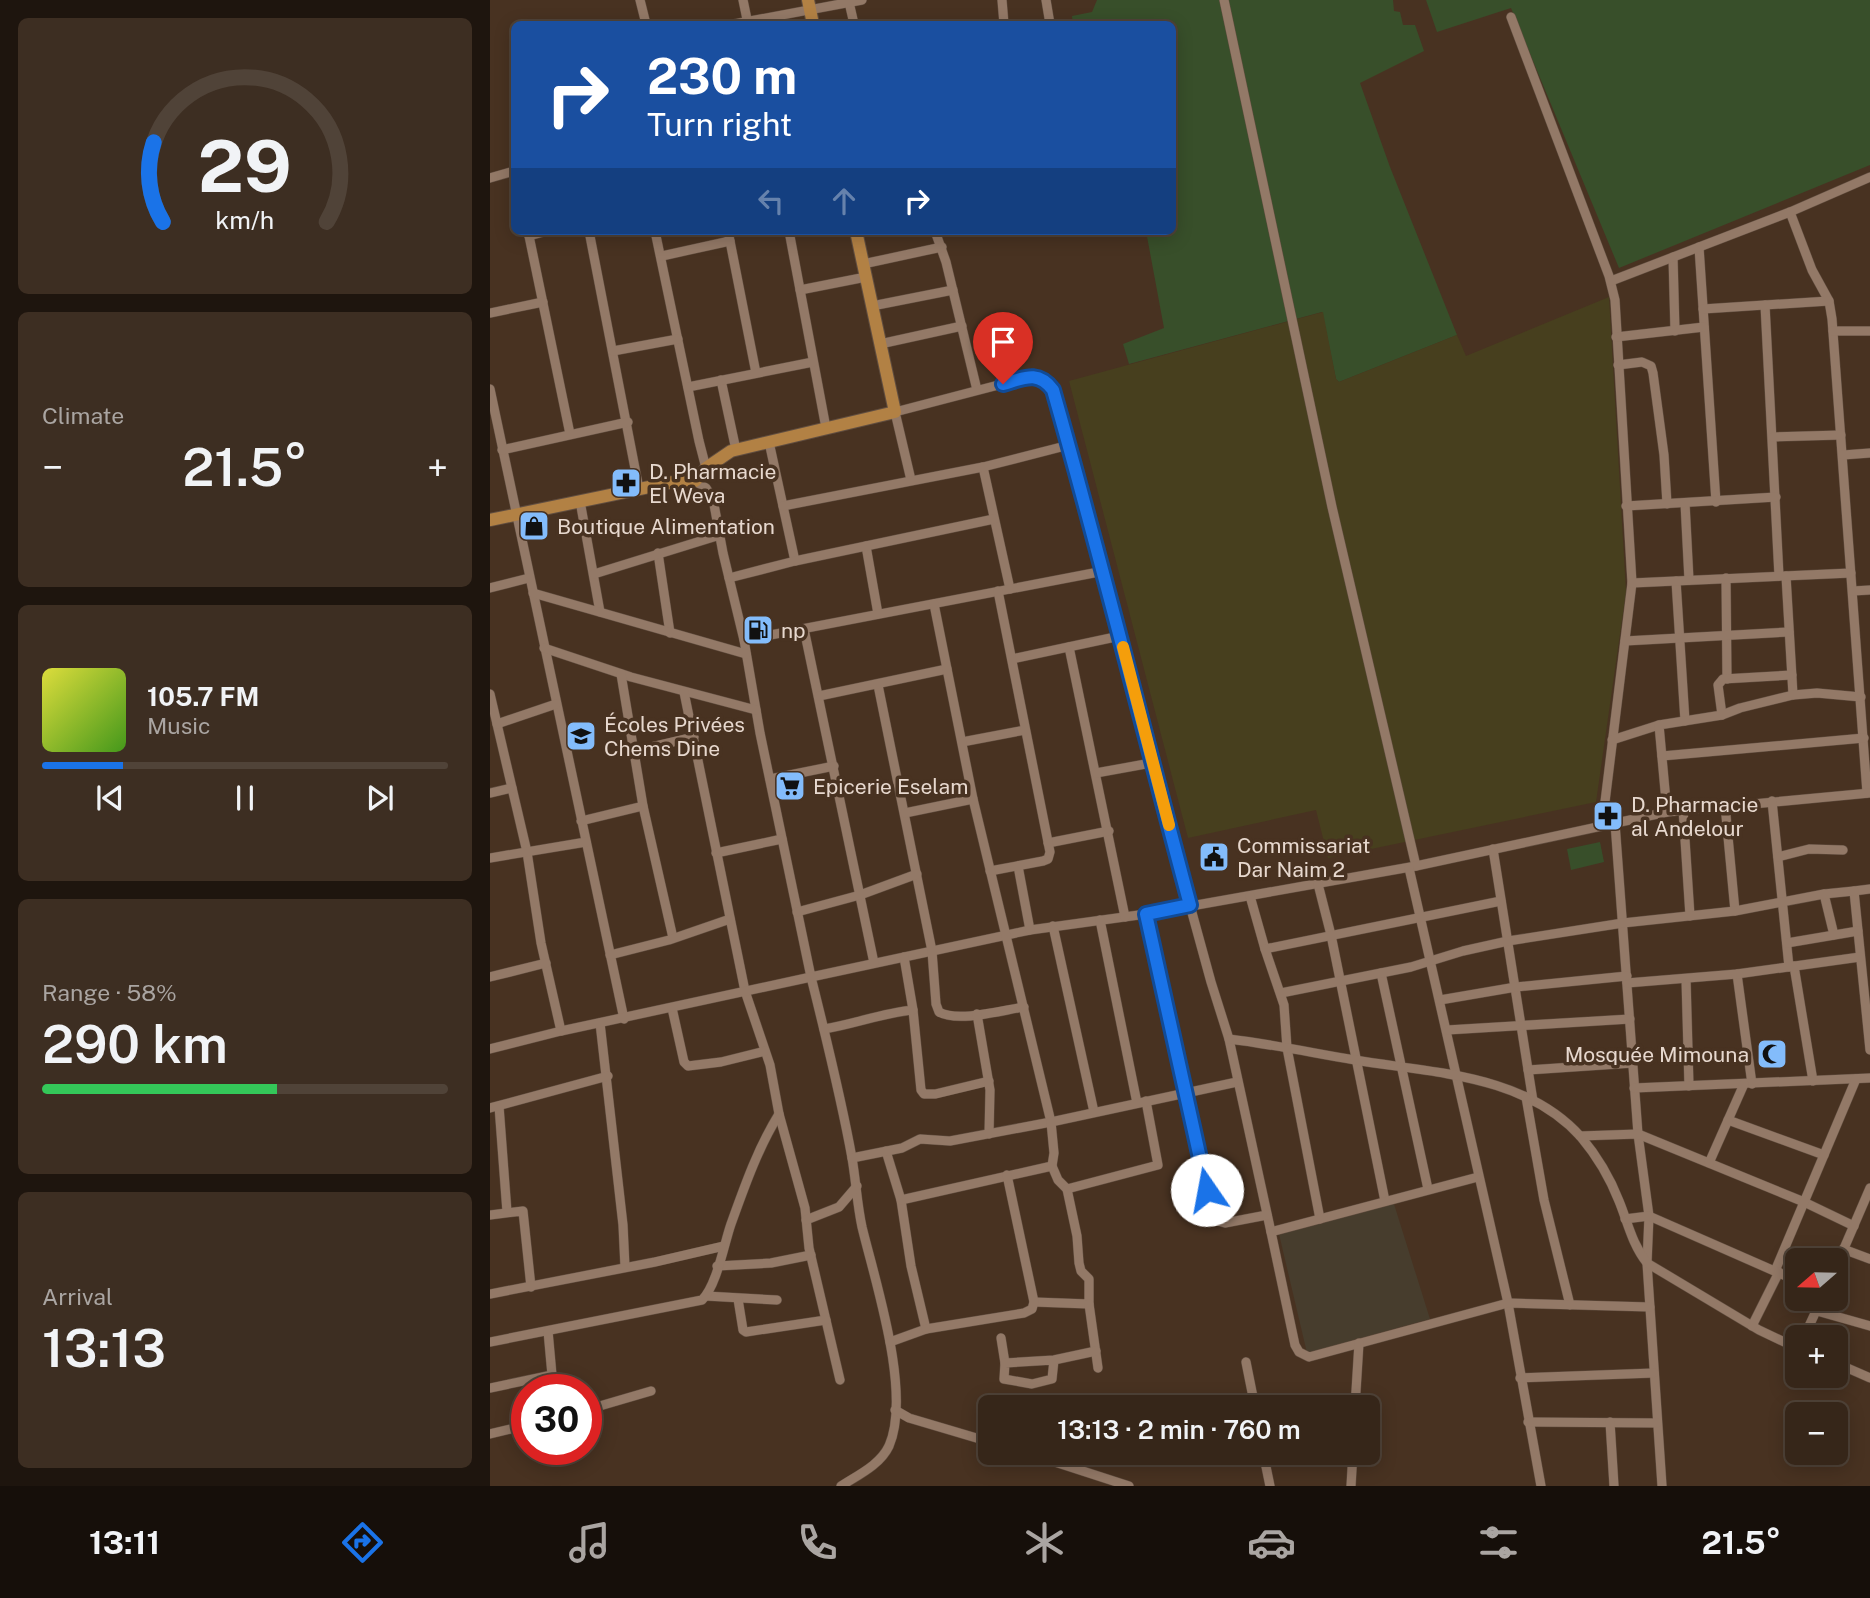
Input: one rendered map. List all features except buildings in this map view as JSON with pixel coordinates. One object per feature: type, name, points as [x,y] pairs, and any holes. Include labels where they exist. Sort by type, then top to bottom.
[{"type":"main road","points":[[490,520],[683,480],[695,481],[706,468],[726,453],[895,412],[857,235]]},
{"type":"street","points":[[640,0],[645,21]]},
{"type":"street","points":[[743,0],[748,21]]},
{"type":"street","points":[[755,21],[809,5],[862,0]]},
{"type":"street","points":[[1002,0],[1004,21]]},
{"type":"street","points":[[1046,0],[1050,21]]},
{"type":"street","points":[[1224,0],[1332,507],[1413,867],[1420,917],[1508,1303],[1541,1486]]},
{"type":"street","points":[[849,2],[853,21]]},
{"type":"street","points":[[1511,17],[1611,281],[1615,300],[1632,583],[1602,826]]},
{"type":"street","points":[[490,178],[511,172]]},
{"type":"street","points":[[1611,281],[1790,212],[1870,177]]},
{"type":"street","points":[[490,1049],[561,1031],[1030,930],[1146,914],[1413,867],[1683,809],[1868,793],[1864,738],[1867,726],[1861,697],[1829,300],[1812,270],[1790,212]]},
{"type":"street","points":[[528,235],[570,435]]},
{"type":"street","points":[[590,235],[639,489]]},
{"type":"street","points":[[656,235],[706,468]]},
{"type":"street","points":[[790,235],[826,428]]},
{"type":"street","points":[[937,235],[977,390]]},
{"type":"street","points":[[662,256],[729,236],[756,373]]},
{"type":"street","points":[[800,290],[942,247]]},
{"type":"street","points":[[1699,247],[1716,502]]},
{"type":"street","points":[[1673,257],[1675,331]]},
{"type":"street","points":[[872,306],[953,290]]},
{"type":"street","points":[[1703,309],[1829,300]]},
{"type":"street","points":[[490,313],[543,302]]},
{"type":"street","points":[[1765,305],[1776,497],[1793,695]]},
{"type":"street","points":[[880,344],[962,326]]},
{"type":"street","points":[[1616,337],[1704,327]]},
{"type":"street","points":[[1833,331],[1870,331]]},
{"type":"street","points":[[613,351],[678,340]]},
{"type":"street","points":[[688,387],[813,362]]},
{"type":"street","points":[[1618,365],[1642,362],[1648,364],[1653,373],[1664,454],[1667,504]]},
{"type":"street","points":[[911,480],[895,412],[1028,377],[1046,380],[1053,390],[1104,571],[1190,905],[1229,1039],[1295,1345],[1299,1352],[1309,1357],[1508,1303],[1650,1307]]},
{"type":"street","points":[[721,380],[736,450]]},
{"type":"street","points":[[490,389],[624,1018]]},
{"type":"street","points":[[502,450],[628,422]]},
{"type":"street","points":[[1773,437],[1841,435]]},
{"type":"street","points":[[769,442],[795,561]]},
{"type":"street","points":[[783,506],[983,467],[1069,445]]},
{"type":"street","points":[[1843,455],[1870,453]]},
{"type":"street","points":[[983,467],[1010,589]]},
{"type":"street","points":[[695,481],[710,493],[744,640],[797,912],[852,1158],[862,1225],[874,1265],[890,1342],[896,1387],[891,1438],[880,1460],[841,1486]]},
{"type":"street","points":[[1626,506],[1776,497]]},
{"type":"street","points":[[580,501],[600,612]]},
{"type":"street","points":[[1685,503],[1689,580]]},
{"type":"street","points":[[729,578],[795,561],[994,519]]},
{"type":"street","points":[[594,574],[720,535]]},
{"type":"street","points":[[866,546],[878,614]]},
{"type":"street","points":[[658,553],[670,633]]},
{"type":"street","points":[[744,640],[1104,571]]},
{"type":"street","points":[[1632,583],[1851,572]]},
{"type":"street","points":[[490,588],[529,578]]},
{"type":"street","points":[[1726,579],[1727,679]]},
{"type":"street","points":[[1676,581],[1685,721]]},
{"type":"street","points":[[1853,591],[1870,590]]},
{"type":"street","points":[[990,871],[1048,859],[1050,852],[998,591]]},
{"type":"street","points":[[533,593],[746,654]]},
{"type":"street","points":[[934,604],[973,799],[1051,1122],[1052,1166],[1058,1180],[1067,1189],[1077,1236],[1079,1263],[1081,1271],[1089,1279],[1089,1304],[1098,1368]]},
{"type":"street","points":[[804,629],[874,963]]},
{"type":"street","points":[[1625,641],[1789,632]]},
{"type":"street","points":[[1012,659],[1120,636]]},
{"type":"street","points":[[1069,647],[1125,917]]},
{"type":"street","points":[[544,648],[621,674],[756,710]]},
{"type":"street","points":[[819,696],[947,669]]},
{"type":"street","points":[[621,674],[643,806],[673,938]]},
{"type":"street","points":[[1722,715],[1719,681],[1792,675]]},
{"type":"street","points":[[878,685],[932,951],[939,1012],[960,1016],[1024,1007]]},
{"type":"street","points":[[684,692],[745,991],[765,1051],[806,1220],[811,1255],[840,1380]]},
{"type":"street","points":[[1612,740],[1660,725],[1722,715],[1793,695],[1817,693],[1861,697]]},
{"type":"street","points":[[490,694],[527,852],[561,1031]]},
{"type":"street","points":[[498,724],[556,704]]},
{"type":"street","points":[[1660,725],[1667,812]]},
{"type":"street","points":[[962,743],[1026,730]]},
{"type":"street","points":[[634,751],[694,737]]},
{"type":"street","points":[[1662,756],[1864,738]]},
{"type":"street","points":[[1096,774],[1152,763]]},
{"type":"street","points":[[770,779],[834,766]]},
{"type":"street","points":[[490,793],[512,788]]},
{"type":"street","points":[[905,813],[973,799]]},
{"type":"street","points":[[1772,801],[1787,943],[1813,1081]]},
{"type":"street","points":[[1725,805],[1735,911]]},
{"type":"street","points":[[581,821],[643,806]]},
{"type":"street","points":[[1683,809],[1690,916]]},
{"type":"street","points":[[1615,823],[1634,1088],[1649,1216],[1647,1263],[1662,1486]]},
{"type":"street","points":[[1048,843],[1109,831]]},
{"type":"street","points":[[716,853],[782,839]]},
{"type":"street","points":[[490,858],[586,842]]},
{"type":"street","points":[[1493,849],[1522,1025],[1529,1099],[1544,1200],[1570,1305]]},
{"type":"street","points":[[1778,857],[1809,849],[1843,850]]},
{"type":"street","points":[[1018,866],[1030,930]]},
{"type":"street","points":[[797,912],[860,895],[917,874]]},
{"type":"street","points":[[1318,884],[1331,935],[1385,1201]]},
{"type":"street","points":[[1281,993],[1381,973],[1508,941],[1623,923],[1735,911],[1783,904],[1824,894],[1870,889]]},
{"type":"street","points":[[1854,891],[1870,1050]]},
{"type":"street","points":[[1824,894],[1834,935]]},
{"type":"street","points":[[1250,896],[1281,993],[1287,1048],[1320,1219]]},
{"type":"street","points":[[1265,949],[1501,901]]},
{"type":"street","points":[[1146,914],[1214,1220],[1225,1223],[1267,1215]]},
{"type":"street","points":[[610,955],[730,919]]},
{"type":"street","points":[[1067,1189],[1158,1165],[1100,920]]},
{"type":"street","points":[[1053,926],[1094,1112]]},
{"type":"street","points":[[1787,943],[1858,931]]},
{"type":"street","points":[[904,957],[913,1010],[921,1090],[924,1094],[936,1094],[989,1081]]},
{"type":"street","points":[[1440,1000],[1516,987],[1686,979],[1860,957]]},
{"type":"street","points":[[490,976],[546,963]]},
{"type":"street","points":[[1381,973],[1428,1189]]},
{"type":"street","points":[[1709,1163],[1748,1084],[1737,974]]},
{"type":"street","points":[[1686,979],[1689,1086]]},
{"type":"street","points":[[672,1008],[684,1062],[688,1066],[715,1063],[765,1051]]},
{"type":"street","points":[[824,1028],[846,1026],[878,1014],[913,1010]]},
{"type":"street","points":[[977,1014],[989,1081],[989,1135]]},
{"type":"street","points":[[1447,1030],[1630,1019]]},
{"type":"street","points":[[600,1023],[608,1076],[625,1267]]},
{"type":"street","points":[[1229,1039],[1457,1075],[1506,1088],[1529,1099],[1553,1113],[1580,1136],[1605,1172],[1631,1239],[1647,1263],[1752,1326],[1785,1342]]},
{"type":"street","points":[[1528,1070],[1633,1063]]},
{"type":"street","points":[[507,1212],[494,1107],[608,1076]]},
{"type":"street","points":[[1634,1088],[1870,1078]]},
{"type":"street","points":[[1752,1326],[1856,1079]]},
{"type":"street","points":[[852,1158],[901,1148],[920,1139],[950,1141],[989,1135],[1237,1082]]},
{"type":"street","points":[[706,1296],[761,1143],[779,1114]]},
{"type":"street","points":[[1728,1120],[1824,1155]]},
{"type":"street","points":[[1580,1136],[1638,1134],[1804,1202],[1854,1226]]},
{"type":"street","points":[[886,1151],[901,1200],[911,1266],[926,1329]]},
{"type":"street","points":[[901,1200],[1052,1166]]},
{"type":"street","points":[[890,1342],[926,1329],[1024,1313],[1032,1309],[1034,1301],[1007,1175]]},
{"type":"street","points":[[1270,1232],[1478,1177]]},
{"type":"street","points":[[806,1220],[839,1207],[857,1186]]},
{"type":"street","points":[[1843,1248],[1869,1193]]},
{"type":"street","points":[[490,1214],[521,1210],[524,1215],[531,1287]]},
{"type":"street","points":[[1625,1219],[1649,1216],[1785,1275]]},
{"type":"street","points":[[490,1294],[724,1245]]},
{"type":"street","points":[[1848,1251],[1870,1259]]},
{"type":"street","points":[[718,1266],[771,1263],[811,1255]]},
{"type":"street","points":[[490,1342],[696,1302],[706,1296],[777,1300]]},
{"type":"street","points":[[738,1299],[743,1330],[746,1332],[826,1320]]},
{"type":"street","points":[[1034,1301],[1089,1304]]},
{"type":"street","points":[[1810,1325],[1817,1311],[1870,1326]]},
{"type":"street","points":[[490,1388],[552,1375],[548,1331]]},
{"type":"street","points":[[1001,1338],[1005,1363],[1004,1379],[1032,1384],[1052,1379],[1054,1360]]},
{"type":"street","points":[[1356,1395],[1359,1343]]},
{"type":"street","points":[[1005,1363],[1054,1360],[1096,1351]]},
{"type":"street","points":[[1246,1362],[1253,1395]]},
{"type":"street","points":[[1848,1368],[1870,1378]]},
{"type":"street","points":[[1520,1378],[1654,1373]]},
{"type":"street","points":[[602,1405],[650,1391]]},
{"type":"street","points":[[895,1410],[909,1418],[978,1438]]},
{"type":"street","points":[[1528,1422],[1657,1423]]},
{"type":"street","points":[[1611,1422],[1614,1486]]},
{"type":"street","points":[[490,1434],[511,1429]]},
{"type":"street","points":[[1064,1465],[1129,1486]]},
{"type":"street","points":[[1266,1465],[1270,1486]]},
{"type":"street","points":[[1351,1486],[1352,1465]]},
{"type":"shaded area","points":[[1394,1204],[1430,1319],[1307,1353],[1279,1234]]},
{"type":"green space","points":[[1097,0],[1393,0],[1394,11],[1400,12],[1403,25],[1415,25],[1424,51],[1360,83],[1390,167],[1457,335],[1339,382],[1336,379],[1322,312],[1129,364],[1123,344],[1164,328],[1147,235],[1176,235],[1176,21],[1073,21],[1072,16],[1092,12]]},
{"type":"green space","points":[[1426,0],[1870,0],[1870,165],[1619,268],[1511,8],[1437,32]]},
{"type":"green space","points":[[1600,842],[1604,862],[1571,870],[1567,849]]},
{"type":"sand","points":[[1609,297],[1626,592],[1596,802],[1328,858],[1316,810],[1188,838],[1069,381],[1323,312],[1336,379],[1339,382],[1457,335],[1466,356]]},
{"type":"slow traffic","points":[[1123,647],[1169,825]]},
{"type":"place","name":"D. Pharmacie El Weva","points":[[626,483]]},
{"type":"place","name":"Boutique Alimentation","points":[[534,526]]},
{"type":"place","name":"np","points":[[758,630]]},
{"type":"place","name":"Écoles Privées Chems Dine","points":[[581,736]]},
{"type":"place","name":"Epicerie Eselam","points":[[790,786]]},
{"type":"place","name":"D. Pharmacie al Andelour","points":[[1608,816]]},
{"type":"place","name":"Commissariat Dar Naim 2","points":[[1214,857]]},
{"type":"place","name":"Mosquée Mimouna","points":[[1772,1054]]},
{"type":"route","points":[[1003,384],[1038,377],[1046,380],[1053,390],[1104,571],[1190,905],[1146,914],[1207,1190]]}]
